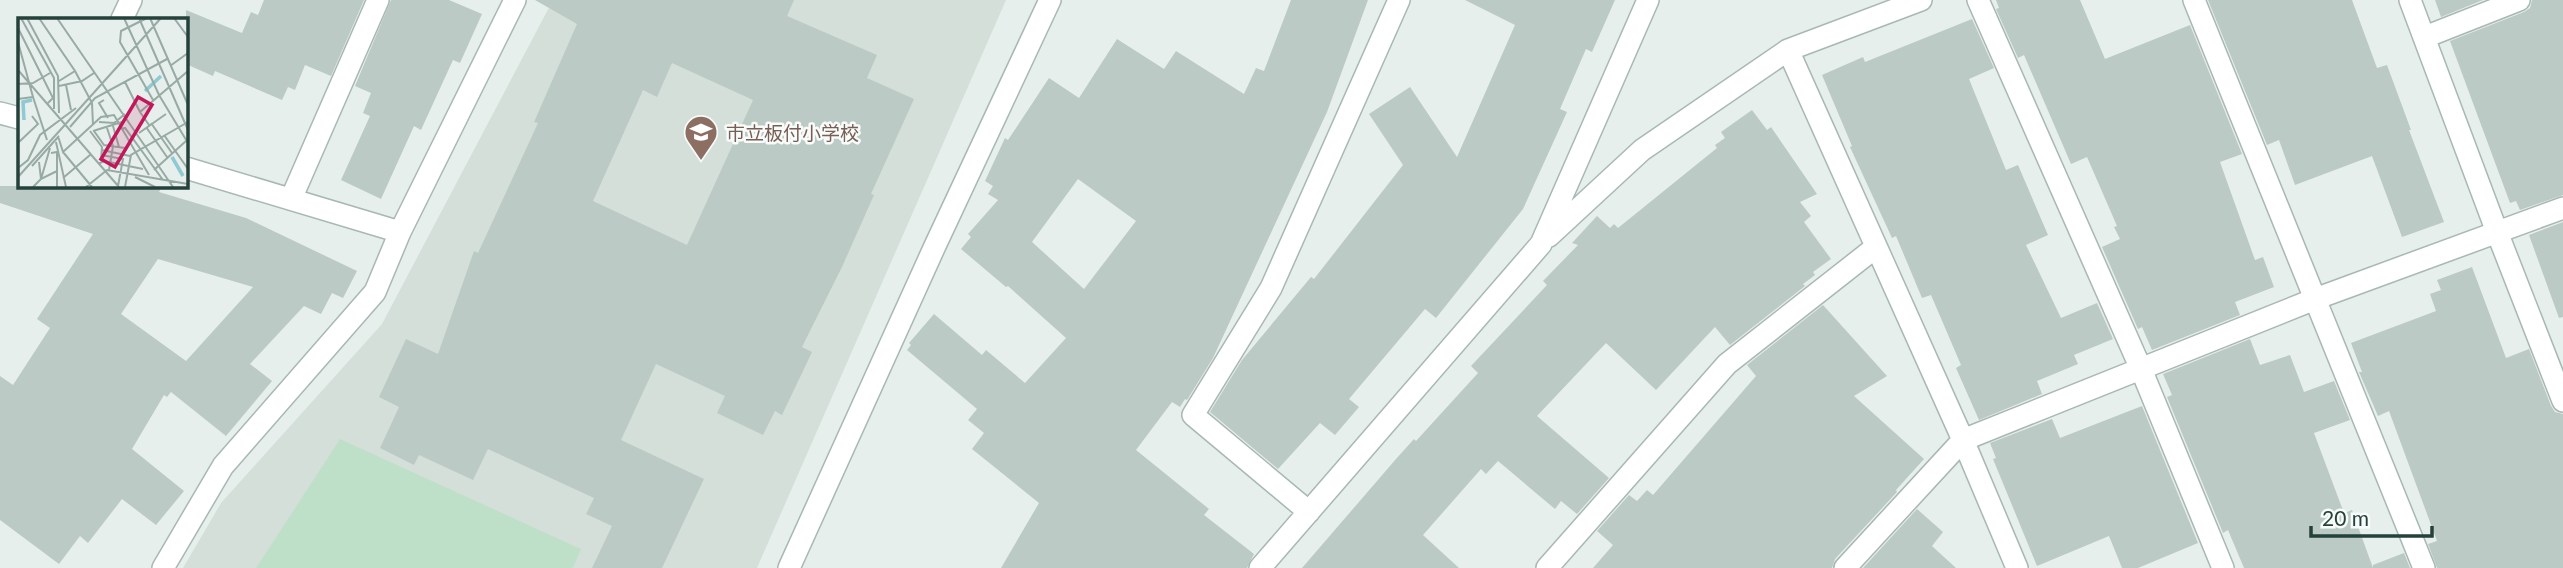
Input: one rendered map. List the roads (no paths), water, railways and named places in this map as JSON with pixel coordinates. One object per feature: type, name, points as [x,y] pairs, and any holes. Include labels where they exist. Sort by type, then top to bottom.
[{"type":"street","points":[[122,18],[131,0]]},
{"type":"street","points":[[290,199],[379,0]]},
{"type":"street","points":[[163,568],[223,466],[375,292],[400,232],[515,0]]},
{"type":"street","points":[[789,568],[1050,0]]},
{"type":"street","points":[[1309,512],[1193,415],[1271,289],[1399,0]]},
{"type":"street","points":[[1541,244],[1648,0]]},
{"type":"street","points":[[1260,568],[1541,244],[1642,150],[1788,50],[1921,0]]},
{"type":"street","points":[[1979,0],[2141,369],[2223,568]]},
{"type":"street","points":[[2194,0],[2424,568]]},
{"type":"street","points":[[2410,0],[2563,401]]},
{"type":"street","points":[[2425,37],[2519,0]]},
{"type":"street","points":[[1788,50],[1963,440],[2017,568]]},
{"type":"street","points":[[0,113],[18,118]]},
{"type":"street","points":[[187,168],[400,232]]},
{"type":"street","points":[[1845,568],[1963,440],[2315,299],[2563,208]]},
{"type":"street","points":[[1547,568],[1727,364],[1876,247]]},
{"type":"place","name":"市立板付小学校","points":[[701,162]]}]
